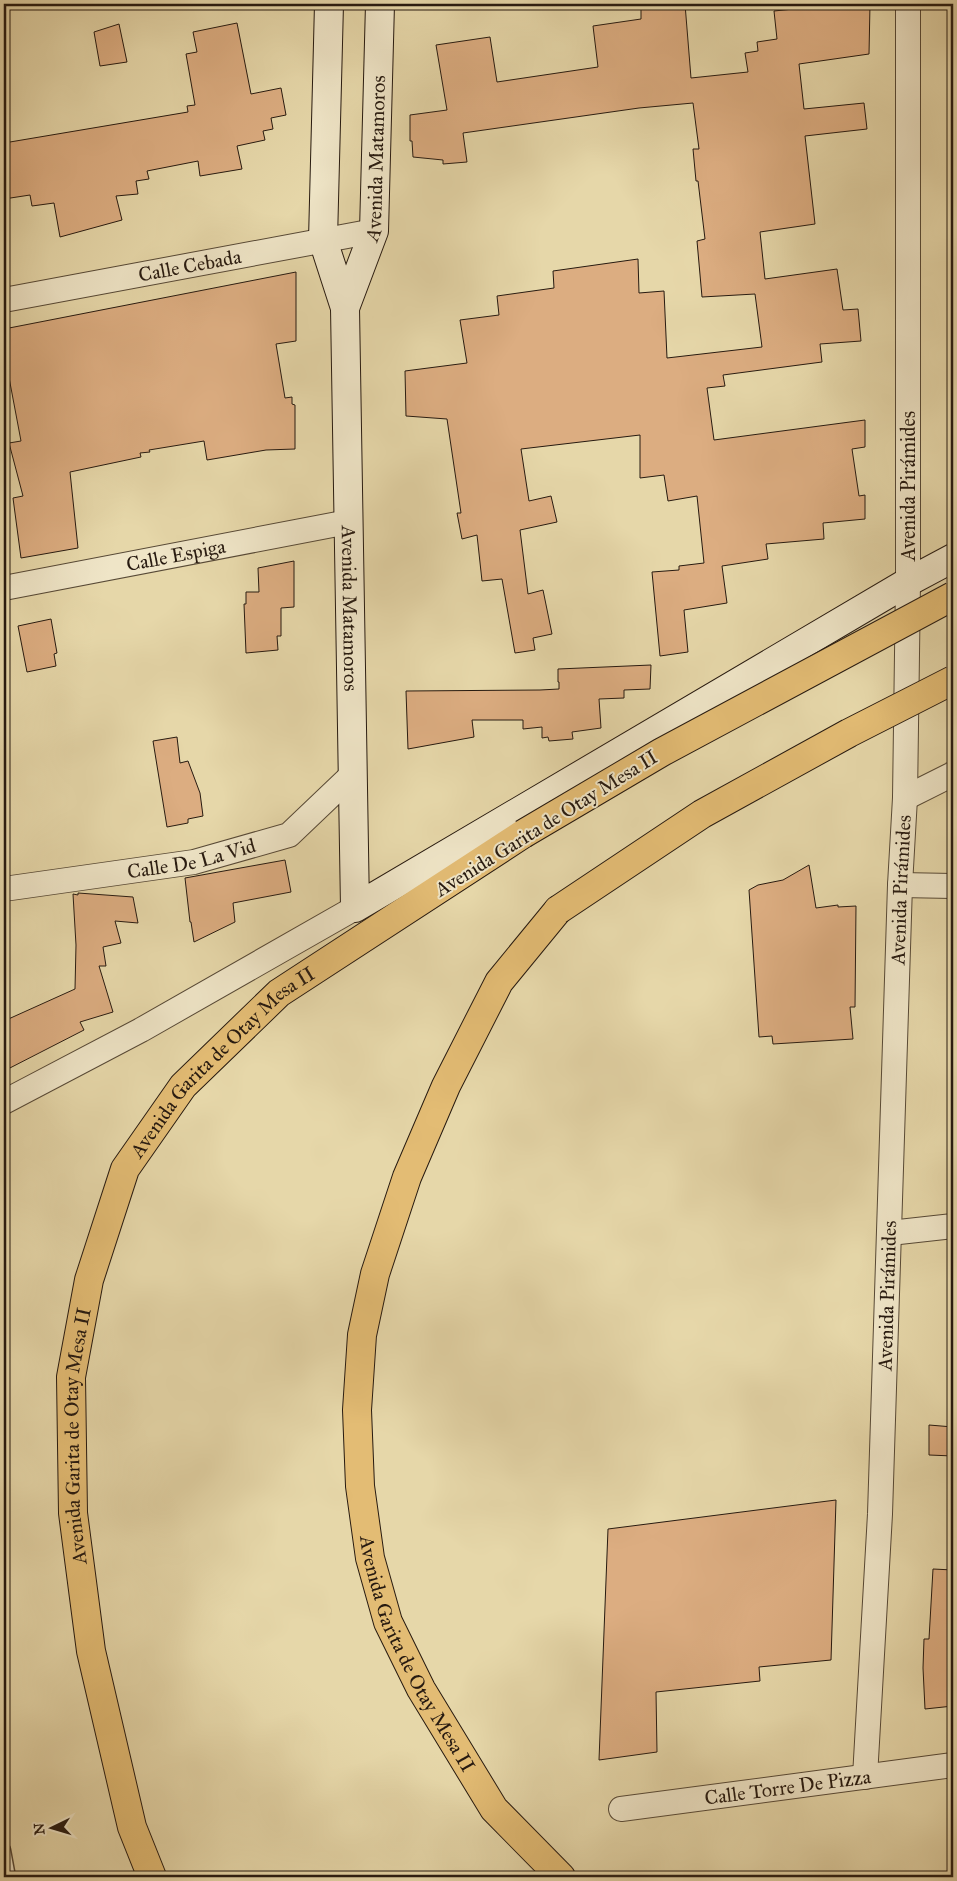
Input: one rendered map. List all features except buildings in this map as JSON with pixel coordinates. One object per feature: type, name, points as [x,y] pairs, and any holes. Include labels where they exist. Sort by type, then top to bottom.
[{"type":"highway","name":"Avenida Garita de Otay Mesa II","points":[[152,1877],[132,1827],[91,1651],[73,1513],[71,1378],[89,1280],[125,1169],[183,1086],[279,993],[523,834],[662,752],[953,596]]},
{"type":"highway","name":"Avenida Garita de Otay Mesa II","points":[[561,1877],[494,1809],[421,1689],[388,1622],[370,1558],[360,1486],[357,1410],[362,1334],[375,1274],[407,1177],[446,1086],[499,982],[558,910],[702,814],[849,733],[953,680]]},
{"type":"street","name":"Avenida Matamoros","points":[[329,4],[323,240],[345,308],[355,908]]},
{"type":"street","name":"Avenida Matamoros","points":[[345,308],[374,231],[380,4]]},
{"type":"street","name":"Avenida Pirámides","points":[[865,1777],[880,1514],[900,885],[905,798],[908,582],[908,4]]},
{"type":"street","name":"Calle Cebada","points":[[4,300],[374,231]]},
{"type":"street","name":"Calle Espiga","points":[[4,588],[348,522]]},
{"type":"street","points":[[4,1102],[141,1030],[355,908],[908,582],[953,558]]},
{"type":"street","name":"Calle De La Vid","points":[[4,889],[194,862],[289,835],[353,774]]},
{"type":"street","points":[[905,798],[953,774]]},
{"type":"street","points":[[900,885],[953,886]]},
{"type":"street","points":[[890,1234],[953,1226]]},
{"type":"street","name":"Calle Torre De Pizza","points":[[621,1809],[953,1765]]},
{"type":"lane","points":[[4,1850],[9,1877]]}]
